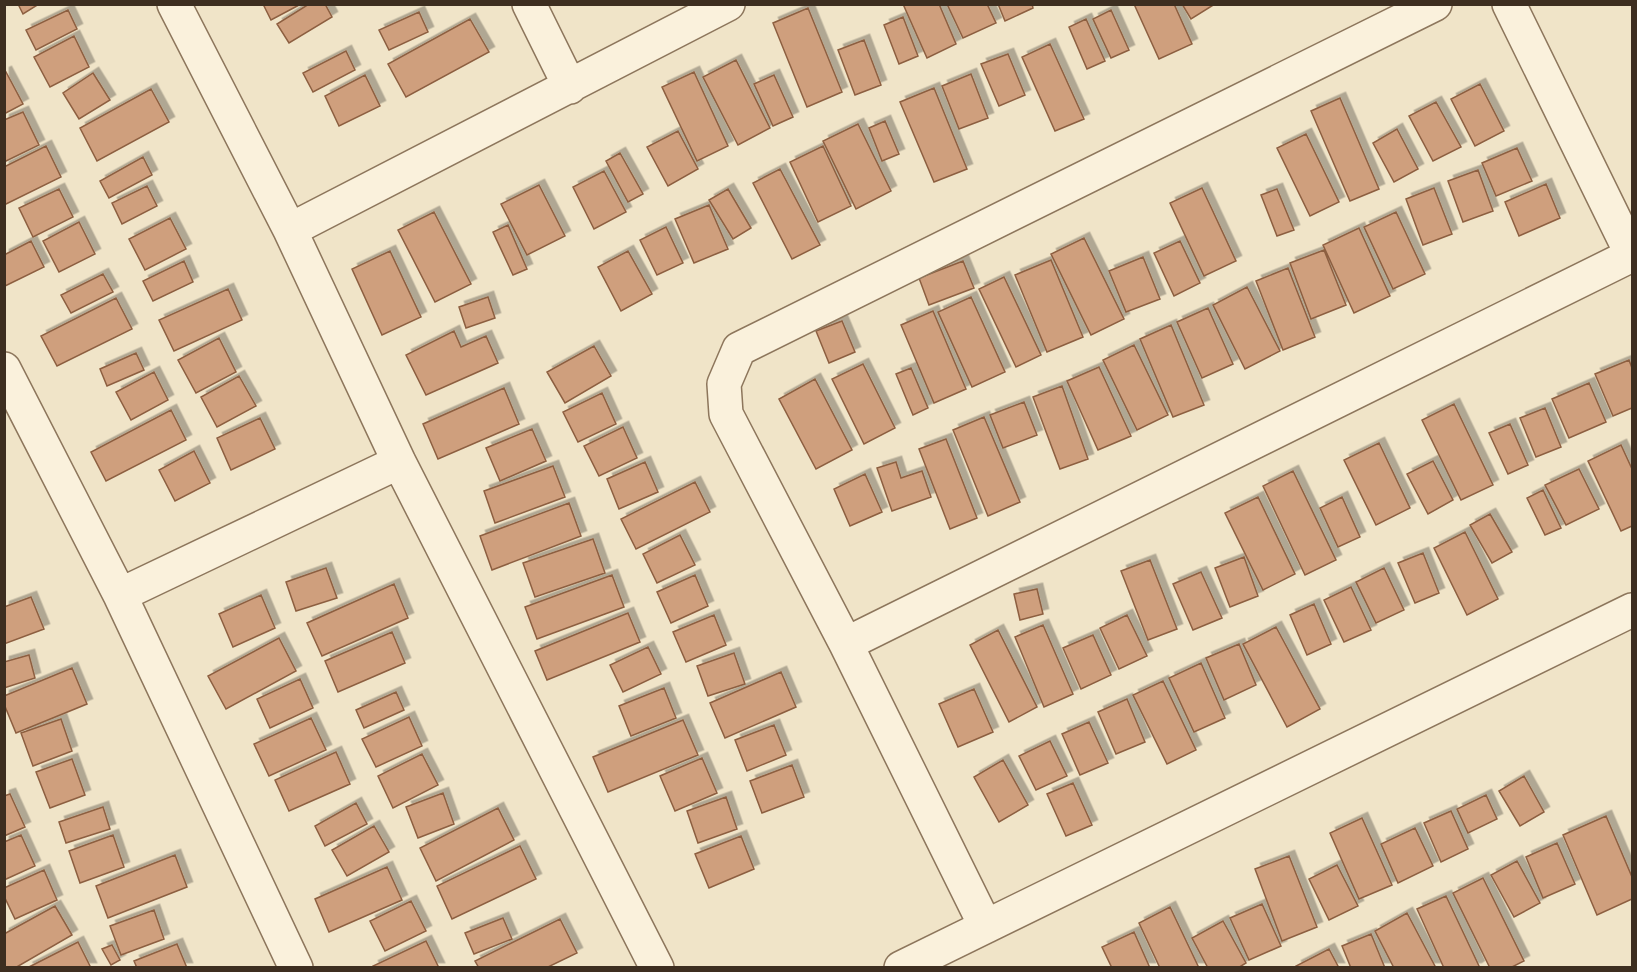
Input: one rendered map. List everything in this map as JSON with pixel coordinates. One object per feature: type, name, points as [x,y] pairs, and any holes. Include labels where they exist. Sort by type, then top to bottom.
[{"type":"street","points":[[174,4],[290,230],[399,462],[657,968]]},
{"type":"street","points":[[529,4],[570,87]]},
{"type":"street","points":[[290,230],[729,4]]},
{"type":"street","points":[[985,925],[846,644],[726,414],[724,384],[739,349],[1435,4]]},
{"type":"street","points":[[846,644],[1632,255],[1509,4]]},
{"type":"street","points":[[4,369],[120,595],[297,968]]},
{"type":"street","points":[[120,595],[399,462]]},
{"type":"street","points":[[901,968],[1632,610]]},
{"type":"building","points":[[18,4],[39,4],[23,14]]},
{"type":"building","points":[[263,4],[301,4],[271,20]]},
{"type":"building","points":[[309,4],[325,4],[332,17],[289,43],[277,24]]},
{"type":"building","points":[[903,4],[939,4],[956,44],[927,58]]},
{"type":"building","points":[[947,4],[987,4],[996,23],[963,38]]},
{"type":"building","points":[[998,4],[1032,4],[1033,8],[1005,21]]},
{"type":"building","points":[[1134,4],[1174,4],[1192,44],[1159,59]]},
{"type":"building","points":[[1182,4],[1215,4],[1191,19]]},
{"type":"building","points":[[808,8],[842,92],[807,107],[773,23]]},
{"type":"building","points":[[68,10],[77,29],[36,50],[26,30]]},
{"type":"building","points":[[1111,10],[1129,50],[1111,58],[1093,19]]},
{"type":"building","points":[[419,12],[428,32],[389,50],[379,30]]},
{"type":"building","points":[[903,17],[918,56],[899,64],[884,25]]},
{"type":"building","points":[[470,19],[489,52],[406,97],[388,64]]},
{"type":"building","points":[[1086,19],[1105,61],[1087,69],[1069,27]]},
{"type":"building","points":[[74,36],[89,67],[50,87],[34,57]]},
{"type":"building","points":[[864,40],[881,85],[855,95],[838,50]]},
{"type":"building","points":[[1050,44],[1084,119],[1055,131],[1022,57]]},
{"type":"building","points":[[346,51],[355,70],[313,92],[303,73]]},
{"type":"building","points":[[1008,54],[1025,95],[999,106],[981,64]]},
{"type":"building","points":[[736,60],[770,128],[738,145],[703,77]]},
{"type":"building","points":[[6,72],[23,104],[4,114],[4,73]]},
{"type":"building","points":[[694,72],[728,146],[697,161],[662,87]]},
{"type":"building","points":[[93,73],[110,100],[79,119],[63,93]]},
{"type":"building","points":[[971,74],[988,118],[959,129],[942,86]]},
{"type":"building","points":[[365,75],[380,106],[339,126],[325,96]]},
{"type":"building","points":[[774,75],[793,117],[773,126],[754,84]]},
{"type":"building","points":[[1480,84],[1504,131],[1475,146],[1451,99]]},
{"type":"building","points":[[934,88],[967,169],[934,182],[900,102]]},
{"type":"building","points":[[151,89],[169,122],[97,161],[80,128]]},
{"type":"building","points":[[1340,98],[1379,189],[1350,201],[1311,111]]},
{"type":"building","points":[[1436,102],[1461,147],[1433,161],[1409,116]]},
{"type":"building","points":[[23,112],[39,145],[4,162],[4,120]]},
{"type":"building","points":[[885,121],[899,154],[882,161],[869,128]]},
{"type":"building","points":[[858,124],[891,191],[856,209],[823,141]]},
{"type":"building","points":[[1397,129],[1418,169],[1394,182],[1373,143]]},
{"type":"building","points":[[678,131],[698,169],[668,186],[647,147]]},
{"type":"building","points":[[1306,134],[1339,202],[1310,216],[1277,148]]},
{"type":"building","points":[[46,146],[61,177],[4,205],[4,167]]},
{"type":"building","points":[[823,146],[851,206],[818,222],[790,162]]},
{"type":"building","points":[[1517,148],[1532,181],[1496,196],[1482,163]]},
{"type":"building","points":[[620,153],[643,194],[628,202],[606,161]]},
{"type":"building","points":[[143,157],[152,175],[109,198],[100,181]]},
{"type":"building","points":[[780,169],[820,245],[792,259],[753,183]]},
{"type":"building","points":[[1478,170],[1493,211],[1463,222],[1448,181]]},
{"type":"building","points":[[604,171],[626,212],[594,229],[573,187]]},
{"type":"building","points":[[1546,184],[1560,218],[1519,236],[1505,202]]},
{"type":"building","points":[[539,185],[565,236],[527,255],[501,204]]},
{"type":"building","points":[[147,186],[157,206],[122,224],[112,203]]},
{"type":"building","points":[[1202,188],[1236,261],[1204,276],[1170,203]]},
{"type":"building","points":[[1434,188],[1452,234],[1423,245],[1406,199]]},
{"type":"building","points":[[59,189],[73,217],[33,237],[19,208]]},
{"type":"building","points":[[728,189],[751,228],[733,239],[709,200]]},
{"type":"building","points":[[1277,189],[1294,230],[1277,236],[1261,195]]},
{"type":"building","points":[[709,205],[728,249],[694,263],[675,219]]},
{"type":"building","points":[[434,212],[471,284],[435,302],[398,230]]},
{"type":"building","points":[[1396,212],[1425,274],[1393,289],[1364,227]]},
{"type":"building","points":[[170,218],[186,249],[145,270],[129,239]]},
{"type":"building","points":[[79,222],[95,254],[59,272],[43,241]]},
{"type":"building","points":[[508,225],[527,269],[513,275],[493,232]]},
{"type":"building","points":[[666,227],[683,263],[657,275],[640,240]]},
{"type":"building","points":[[1359,228],[1390,296],[1354,313],[1323,245]]},
{"type":"building","points":[[1084,238],[1124,319],[1091,335],[1051,254]]},
{"type":"building","points":[[31,241],[44,267],[5,286],[4,255]]},
{"type":"building","points":[[1180,241],[1200,283],[1174,296],[1154,253]]},
{"type":"building","points":[[1324,250],[1346,305],[1311,319],[1290,263]]},
{"type":"building","points":[[390,251],[421,317],[382,335],[352,269]]},
{"type":"building","points":[[628,251],[652,294],[621,311],[598,267]]},
{"type":"building","points":[[1143,257],[1160,299],[1126,312],[1109,271]]},
{"type":"building","points":[[1051,260],[1083,337],[1047,352],[1015,275]]},
{"type":"building","points":[[184,261],[193,282],[153,301],[143,281]]},
{"type":"building","points":[[963,261],[974,288],[929,305],[919,278]]},
{"type":"building","points":[[1288,268],[1315,337],[1283,350],[1256,281]]},
{"type":"building","points":[[103,274],[113,292],[71,313],[61,295]]},
{"type":"building","points":[[1004,277],[1041,355],[1016,367],[979,289]]},
{"type":"building","points":[[1247,287],[1280,351],[1245,369],[1213,305]]},
{"type":"building","points":[[228,289],[242,320],[174,351],[159,320]]},
{"type":"building","points":[[488,297],[495,318],[466,328],[459,307]]},
{"type":"building","points":[[971,297],[1005,372],[972,387],[938,312]]},
{"type":"building","points":[[116,298],[132,329],[57,366],[41,336]]},
{"type":"building","points":[[1208,308],[1233,364],[1202,378],[1177,322]]},
{"type":"building","points":[[933,311],[966,389],[934,403],[901,325]]},
{"type":"building","points":[[842,321],[855,352],[829,363],[816,331]]},
{"type":"building","points":[[1171,325],[1204,405],[1173,417],[1140,339]]},
{"type":"building","points":[[454,331],[461,347],[486,336],[498,363],[426,395],[406,355]]},
{"type":"building","points":[[219,338],[236,372],[196,393],[178,360]]},
{"type":"building","points":[[1134,345],[1168,415],[1137,430],[1103,360]]},
{"type":"building","points":[[594,346],[611,376],[565,403],[547,372]]},
{"type":"building","points":[[136,353],[144,370],[107,386],[100,369]]},
{"type":"building","points":[[1629,360],[1632,368],[1632,408],[1613,416],[1595,374]]},
{"type":"building","points":[[863,364],[895,428],[864,444],[832,379]]},
{"type":"building","points":[[1099,367],[1131,436],[1098,450],[1067,381]]},
{"type":"building","points":[[911,368],[928,408],[913,415],[896,374]]},
{"type":"building","points":[[154,372],[168,400],[131,420],[116,392]]},
{"type":"building","points":[[239,376],[256,406],[217,427],[201,397]]},
{"type":"building","points":[[815,379],[852,450],[816,469],[779,399]]},
{"type":"building","points":[[1589,383],[1606,422],[1569,438],[1552,399]]},
{"type":"building","points":[[1062,386],[1088,459],[1060,469],[1033,397]]},
{"type":"building","points":[[504,388],[519,424],[438,459],[423,424]]},
{"type":"building","points":[[602,393],[616,424],[578,442],[563,412]]},
{"type":"building","points":[[1024,402],[1037,435],[1003,448],[990,415]]},
{"type":"building","points":[[1454,404],[1493,485],[1461,500],[1422,420]]},
{"type":"building","points":[[1545,408],[1561,447],[1536,457],[1520,418]]},
{"type":"building","points":[[171,410],[186,440],[106,481],[91,452]]},
{"type":"building","points":[[984,417],[1020,502],[988,516],[953,430]]},
{"type":"building","points":[[260,418],[275,449],[231,470],[217,438]]},
{"type":"building","points":[[1510,424],[1528,465],[1508,474],[1489,433]]},
{"type":"building","points":[[623,427],[637,458],[599,476],[584,446]]},
{"type":"building","points":[[532,429],[546,461],[500,481],[486,448]]},
{"type":"building","points":[[946,439],[977,518],[950,529],[919,449]]},
{"type":"building","points":[[1379,443],[1410,508],[1376,525],[1344,460]]},
{"type":"building","points":[[1621,445],[1632,469],[1632,526],[1621,531],[1588,461]]},
{"type":"building","points":[[194,451],[210,483],[175,501],[159,470]]},
{"type":"building","points":[[1433,461],[1453,500],[1428,514],[1407,474]]},
{"type":"building","points":[[645,462],[658,492],[619,509],[607,479]]},
{"type":"building","points":[[896,462],[901,478],[922,471],[931,497],[892,511],[877,468]]},
{"type":"building","points":[[553,466],[565,497],[495,523],[484,491]]},
{"type":"building","points":[[1579,469],[1599,509],[1566,525],[1545,485]]},
{"type":"building","points":[[1293,471],[1336,560],[1305,575],[1263,486]]},
{"type":"building","points":[[865,474],[882,512],[850,526],[834,489]]},
{"type":"building","points":[[695,482],[710,512],[636,549],[621,519]]},
{"type":"building","points":[[1543,490],[1561,528],[1545,535],[1527,498]]},
{"type":"building","points":[[1258,497],[1295,574],[1263,590],[1225,513]]},
{"type":"building","points":[[1342,497],[1360,537],[1338,547],[1320,508]]},
{"type":"building","points":[[569,503],[581,536],[492,570],[480,536]]},
{"type":"building","points":[[1490,514],[1512,552],[1492,563],[1470,525]]},
{"type":"building","points":[[1465,532],[1498,599],[1467,615],[1434,548]]},
{"type":"building","points":[[680,535],[695,565],[657,583],[643,554]]},
{"type":"building","points":[[593,539],[605,573],[535,597],[523,563]]},
{"type":"building","points":[[1423,553],[1439,593],[1415,603],[1398,563]]},
{"type":"building","points":[[1244,557],[1258,596],[1230,607],[1215,568]]},
{"type":"building","points":[[1150,560],[1177,629],[1148,640],[1121,571]]},
{"type":"building","points":[[326,568],[337,598],[296,611],[286,582]]},
{"type":"building","points":[[1384,568],[1404,610],[1376,623],[1356,582]]},
{"type":"building","points":[[1201,572],[1222,618],[1193,630],[1173,584]]},
{"type":"building","points":[[612,575],[624,607],[537,639],[525,607]]},
{"type":"building","points":[[695,575],[708,606],[671,623],[657,592]]},
{"type":"building","points":[[394,584],[408,618],[322,656],[307,623]]},
{"type":"building","points":[[1351,587],[1371,630],[1344,642],[1324,600]]},
{"type":"building","points":[[1037,589],[1043,614],[1020,620],[1014,594]]},
{"type":"building","points":[[261,595],[275,628],[233,647],[219,614]]},
{"type":"building","points":[[31,597],[44,629],[4,644],[4,607]]},
{"type":"building","points":[[1314,604],[1331,644],[1307,655],[1290,615]]},
{"type":"building","points":[[628,613],[640,642],[547,680],[535,651]]},
{"type":"building","points":[[714,615],[726,645],[686,662],[673,632]]},
{"type":"building","points":[[1127,615],[1147,656],[1119,669],[1100,628]]},
{"type":"building","points":[[1043,625],[1073,694],[1044,707],[1015,637]]},
{"type":"building","points":[[1276,627],[1320,709],[1287,727],[1243,644]]},
{"type":"building","points":[[998,630],[1037,707],[1009,722],[970,645]]},
{"type":"building","points":[[392,632],[405,663],[338,692],[325,661]]},
{"type":"building","points":[[1093,635],[1111,675],[1081,689],[1063,648]]},
{"type":"building","points":[[279,638],[296,671],[226,709],[208,676]]},
{"type":"building","points":[[1239,644],[1256,685],[1224,700],[1206,658]]},
{"type":"building","points":[[648,647],[661,674],[623,692],[610,665]]},
{"type":"building","points":[[734,653],[745,684],[708,696],[697,666]]},
{"type":"building","points":[[29,655],[35,678],[4,688],[4,662]]},
{"type":"building","points":[[1201,663],[1225,718],[1194,732],[1169,678]]},
{"type":"building","points":[[72,668],[87,704],[16,733],[4,704],[4,696]]},
{"type":"building","points":[[781,672],[796,707],[725,738],[710,703]]},
{"type":"building","points":[[300,679],[313,708],[270,728],[257,699]]},
{"type":"building","points":[[1163,681],[1196,750],[1167,764],[1133,695]]},
{"type":"building","points":[[664,688],[676,718],[631,736],[619,706]]},
{"type":"building","points":[[974,689],[993,732],[958,747],[939,704]]},
{"type":"building","points":[[396,692],[404,710],[364,728],[356,710]]},
{"type":"building","points":[[1127,699],[1145,742],[1116,754],[1098,712]]},
{"type":"building","points":[[409,717],[422,746],[376,767],[362,739]]},
{"type":"building","points":[[311,718],[326,750],[269,776],[254,744]]},
{"type":"building","points":[[61,719],[72,751],[33,766],[21,733]]},
{"type":"building","points":[[683,720],[698,755],[608,792],[593,757]]},
{"type":"building","points":[[1089,722],[1108,763],[1080,775],[1062,734]]},
{"type":"building","points":[[774,725],[786,755],[747,771],[735,740]]},
{"type":"building","points":[[1050,741],[1067,776],[1036,790],[1019,756]]},
{"type":"building","points":[[336,752],[350,784],[289,811],[275,780]]},
{"type":"building","points":[[422,754],[438,785],[393,808],[378,776]]},
{"type":"building","points":[[702,758],[717,793],[675,811],[660,776]]},
{"type":"building","points":[[72,759],[85,795],[50,808],[36,772]]},
{"type":"building","points":[[1003,760],[1028,805],[999,822],[974,777]]},
{"type":"building","points":[[792,765],[804,797],[762,813],[750,781]]},
{"type":"building","points":[[1524,776],[1544,812],[1520,826],[1499,791]]},
{"type":"building","points":[[1073,783],[1092,825],[1066,836],[1047,794]]},
{"type":"building","points":[[443,793],[454,824],[418,838],[406,807]]},
{"type":"building","points":[[10,794],[25,827],[4,836],[4,796]]},
{"type":"building","points":[[1486,795],[1497,819],[1468,833],[1457,809]]},
{"type":"building","points":[[726,797],[737,829],[698,843],[687,811]]},
{"type":"building","points":[[356,803],[367,824],[325,846],[315,826]]},
{"type":"building","points":[[103,807],[110,829],[66,843],[59,822]]},
{"type":"building","points":[[498,808],[514,840],[436,881],[420,848]]},
{"type":"building","points":[[1451,811],[1468,849],[1441,862],[1424,823]]},
{"type":"building","points":[[1606,816],[1632,877],[1632,899],[1597,915],[1563,835]]},
{"type":"building","points":[[1362,818],[1392,885],[1359,899],[1330,833]]},
{"type":"building","points":[[374,826],[389,852],[347,876],[332,850]]},
{"type":"building","points":[[1415,828],[1433,866],[1398,883],[1381,844]]},
{"type":"building","points":[[21,835],[35,866],[4,880],[4,842]]},
{"type":"building","points":[[113,835],[124,867],[80,883],[69,851]]},
{"type":"building","points":[[741,836],[754,869],[709,888],[695,854]]},
{"type":"building","points":[[1557,843],[1575,884],[1543,898],[1526,857]]},
{"type":"building","points":[[520,846],[536,879],[452,919],[437,886]]},
{"type":"building","points":[[175,855],[187,887],[108,918],[96,886]]},
{"type":"building","points":[[1289,856],[1317,927],[1282,941],[1255,869]]},
{"type":"building","points":[[1517,861],[1540,903],[1514,917],[1491,875]]},
{"type":"building","points":[[1337,865],[1358,906],[1329,920],[1309,879]]},
{"type":"building","points":[[387,867],[402,900],[329,932],[315,899]]},
{"type":"building","points":[[44,870],[57,900],[15,919],[4,896],[4,888]]},
{"type":"building","points":[[1483,878],[1524,961],[1510,968],[1490,968],[1453,893]]},
{"type":"building","points":[[1446,896],[1479,966],[1476,968],[1444,968],[1417,909]]},
{"type":"building","points":[[411,901],[426,931],[385,951],[370,921]]},
{"type":"building","points":[[1262,904],[1281,946],[1249,960],[1230,918]]},
{"type":"building","points":[[55,906],[72,935],[15,968],[4,968],[4,934]]},
{"type":"building","points":[[1170,907],[1199,968],[1160,968],[1139,923]]},
{"type":"building","points":[[154,910],[164,939],[121,955],[110,926]]},
{"type":"building","points":[[1407,913],[1436,968],[1394,968],[1375,931]]},
{"type":"building","points":[[503,918],[512,939],[474,954],[465,933]]},
{"type":"building","points":[[560,919],[577,953],[546,968],[479,968],[475,961]]},
{"type":"building","points":[[1223,921],[1246,963],[1238,968],[1208,968],[1192,938]]},
{"type":"building","points":[[1134,932],[1150,968],[1112,968],[1102,947]]},
{"type":"building","points":[[1371,934],[1385,968],[1351,968],[1342,946]]},
{"type":"building","points":[[426,941],[439,968],[374,968],[373,966]]},
{"type":"building","points":[[78,942],[91,968],[27,968]]},
{"type":"building","points":[[177,944],[187,968],[137,968],[134,961]]},
{"type":"building","points":[[112,945],[120,960],[111,965],[102,949]]},
{"type":"building","points":[[1329,949],[1339,968],[1297,968],[1296,966]]}]
